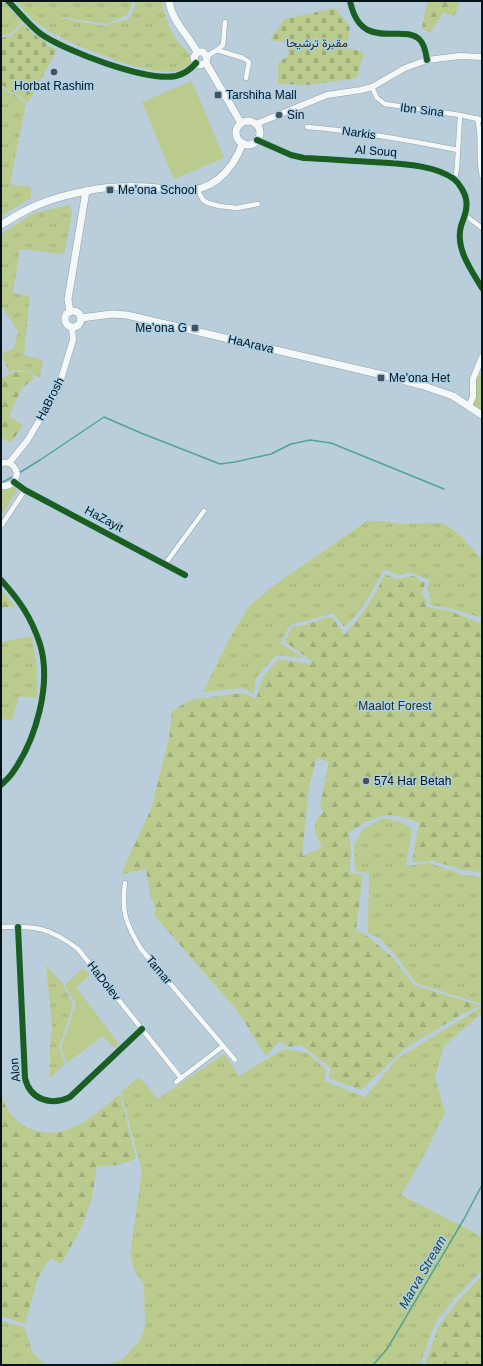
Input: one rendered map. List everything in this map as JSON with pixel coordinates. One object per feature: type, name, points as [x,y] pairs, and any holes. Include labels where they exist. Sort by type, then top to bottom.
[{"type":"main road","points":[[169,1],[174,20],[192,41],[197,52]]},
{"type":"main road","points":[[197,52],[194,57],[196,63],[200,65],[206,59]]},
{"type":"main road","points":[[197,52],[203,52],[241,123]]},
{"type":"main road","points":[[249,121],[256,124],[260,130],[257,140],[249,144],[240,141],[237,134],[241,123],[249,121]]},
{"type":"main road","points":[[1,225],[38,205],[86,191],[148,187],[181,191],[197,189],[219,180],[238,156],[243,143]]},
{"type":"main road","points":[[70,312],[68,299],[86,191]]},
{"type":"main road","points":[[70,312],[76,312],[81,318],[79,324],[72,327],[67,325],[65,320],[66,316],[70,312]]},
{"type":"main road","name":"HaArava","points":[[81,318],[112,314],[127,315],[421,385],[453,396],[482,415]]},
{"type":"street","points":[[8,1],[40,33],[63,47],[102,62],[125,69],[165,77],[176,76],[186,72],[196,63]]},
{"type":"street","points":[[350,1],[354,14],[359,22],[366,28],[375,33],[408,34],[414,36],[421,41],[425,49],[427,60]]},
{"type":"street","points":[[206,59],[223,45],[225,22]]},
{"type":"street","points":[[217,50],[243,58],[249,62],[246,78]]},
{"type":"street","points":[[256,124],[328,95],[372,87],[405,68],[427,60],[460,56],[482,57]]},
{"type":"street","name":"Ibn Sina","points":[[372,87],[377,98],[385,104],[396,107],[460,114],[479,119]]},
{"type":"street","points":[[460,114],[455,179],[465,193],[466,199],[465,215],[461,227],[461,249],[482,288]]},
{"type":"street","points":[[479,119],[481,144],[479,165],[482,176]]},
{"type":"street","name":"Narkis","points":[[307,127],[414,141],[458,150]]},
{"type":"street","name":"Al Souq","points":[[257,140],[291,155],[304,158],[414,165],[434,170],[455,179]]},
{"type":"street","points":[[197,189],[203,200],[219,206],[237,208],[258,204]]},
{"type":"street","points":[[465,215],[482,228]]},
{"type":"street","name":"HaBrosh","points":[[9,463],[27,441],[58,389],[73,340],[72,327]]},
{"type":"street","points":[[469,406],[473,397],[474,379],[481,364],[482,357]]},
{"type":"street","points":[[1,462],[9,463],[16,470],[17,474],[14,482],[9,486],[1,486]]},
{"type":"street","name":"HaZayit","points":[[14,482],[25,490],[185,575]]},
{"type":"street","points":[[1,526],[25,490]]},
{"type":"street","points":[[166,564],[204,511]]},
{"type":"street","points":[[1,580],[18,599],[29,617],[40,645],[43,662],[44,683],[39,712],[31,740],[13,773],[1,785]]},
{"type":"street","name":"Tamar","points":[[125,883],[123,909],[131,932],[141,949],[234,1060]]},
{"type":"street","name":"HaDolev","points":[[1,927],[33,927],[57,934],[78,948],[181,1078]]},
{"type":"street","name":"Alon","points":[[18,927],[25,1078],[26,1085],[35,1096],[50,1101],[64,1100],[70,1097],[142,1029]]},
{"type":"street","points":[[176,1082],[223,1046]]},
{"type":"green space","points":[[1,1],[3,1],[23,22],[11,33],[1,36]]},
{"type":"green space","points":[[15,1],[132,1],[127,15],[106,24],[60,17],[103,26],[129,19],[135,8],[135,1],[162,1],[171,30],[176,39],[191,57],[194,64],[183,70],[167,72],[149,70],[110,58],[63,39],[57,34],[59,23],[56,36],[33,20]]},
{"type":"green space","points":[[424,1],[454,1],[460,4],[454,16],[443,13],[430,33],[422,28],[427,2]]},
{"type":"green space","name":"مقبرة ترشيحا","points":[[335,8],[350,26],[347,48],[364,52],[357,78],[308,85],[278,84],[278,63],[289,55],[286,42],[270,40],[284,19]]},
{"type":"green space","points":[[23,24],[32,33],[46,41],[46,44],[57,50],[28,103],[1,85],[1,38],[12,35]]},
{"type":"green space","points":[[192,81],[224,158],[174,179],[142,102]]},
{"type":"green space","points":[[1,87],[15,95],[26,104],[10,184],[31,187],[31,198],[1,216]]},
{"type":"green space","points":[[69,205],[72,210],[72,214],[64,254],[20,249],[13,293],[30,296],[24,355],[43,360],[40,377],[35,376],[31,372],[14,370],[9,372],[1,354],[14,348],[18,331],[1,306],[1,234],[34,213]]},
{"type":"green space","points":[[12,372],[29,372],[35,378],[22,388],[9,416],[23,425],[11,443],[1,437],[1,379]]},
{"type":"green space","points":[[475,376],[482,376],[482,413],[473,407]]},
{"type":"green space","points":[[14,486],[18,489],[1,516],[1,490]]},
{"type":"green space","points":[[367,521],[384,521],[400,524],[444,523],[460,535],[482,560],[482,613],[479,617],[449,608],[430,605],[431,599],[427,588],[430,580],[410,572],[398,575],[384,569],[362,607],[344,627],[333,613],[290,625],[280,643],[304,658],[276,655],[256,678],[254,694],[243,688],[203,692],[228,641],[249,606],[276,584]]},
{"type":"green space","name":"Maalot Forest","points":[[385,574],[396,579],[414,576],[425,583],[422,595],[427,600],[426,607],[450,611],[480,623],[482,621],[482,872],[465,870],[432,861],[412,862],[419,823],[390,815],[374,818],[348,833],[351,845],[350,873],[363,875],[356,930],[370,938],[392,957],[414,985],[481,1006],[464,1013],[403,1050],[361,1090],[329,1078],[331,1068],[301,1045],[289,1047],[280,1041],[266,1056],[239,1013],[154,915],[155,907],[151,898],[146,870],[121,874],[151,809],[169,738],[172,711],[195,699],[243,693],[256,699],[263,677],[279,659],[310,664],[312,661],[285,642],[292,627],[304,625],[328,617],[333,618],[344,635],[362,614]],"holes":[[[317,758],[329,762],[320,805],[323,813],[316,821],[315,825],[316,834],[322,848],[302,856],[309,786]]]},
{"type":"green space","points":[[1,590],[16,607],[1,607]]},
{"type":"green space","points":[[32,636],[37,669],[37,698],[19,696],[12,720],[1,719],[1,642]]},
{"type":"green space","points":[[383,818],[400,822],[412,828],[406,866],[429,863],[463,875],[482,877],[482,1004],[416,983],[397,957],[381,939],[368,932],[369,873],[355,871],[354,845],[362,830]]},
{"type":"green space","points":[[46,965],[63,984],[73,1005],[59,1047],[65,1064],[50,1078],[50,1046],[52,1025]]},
{"type":"green space","points":[[83,968],[90,975],[76,987],[119,1044],[114,1048],[103,1036],[67,1063],[61,1048],[76,1004],[65,985]]},
{"type":"green space","points":[[482,1007],[482,1013],[444,1046],[435,1077],[445,1113],[421,1161],[401,1195],[481,1236],[482,1235],[482,1270],[456,1297],[435,1323],[420,1365],[106,1365],[123,1359],[140,1340],[145,1326],[144,1284],[134,1270],[130,1254],[142,1171],[121,1092],[139,1077],[158,1099],[224,1054],[239,1076],[284,1049],[307,1053],[326,1069],[325,1081],[365,1097],[398,1058]]},
{"type":"green space","points":[[1,1093],[5,1105],[19,1122],[28,1128],[49,1133],[60,1132],[78,1125],[97,1113],[120,1094],[136,1159],[118,1165],[97,1166],[92,1198],[82,1227],[61,1264],[50,1258],[38,1278],[25,1324],[1,1316]]},
{"type":"green space","points":[[482,1276],[482,1365],[425,1365],[439,1325],[459,1300]]},
{"type":"green space","points":[[1,1321],[24,1327],[33,1353],[46,1365],[1,1365]]},
{"type":"waterway","points":[[19,473],[104,417],[220,464],[271,454],[291,444],[310,440],[331,443],[444,489]]},
{"type":"waterway","points":[[1,483],[14,476]]},
{"type":"waterway","name":"Marva Stream","points":[[373,1365],[387,1349],[464,1219],[482,1185]]},
{"type":"cycle path","points":[[8,1],[28,23],[41,34],[68,49],[107,64],[127,70],[163,77],[182,74],[196,63]]},
{"type":"cycle path","points":[[350,1],[355,17],[363,27],[372,32],[383,34],[413,35],[422,42],[427,60]]},
{"type":"cycle path","points":[[257,140],[291,155],[304,158],[405,164],[436,170],[454,179],[463,191],[466,203],[466,210],[460,234],[462,251],[482,288]]},
{"type":"cycle path","points":[[14,482],[25,490],[185,575]]},
{"type":"cycle path","points":[[1,580],[14,595],[29,617],[40,644],[44,676],[40,711],[29,744],[12,774],[1,785]]},
{"type":"cycle path","points":[[18,927],[25,1078],[31,1092],[36,1096],[49,1101],[63,1100],[70,1097],[142,1029]]},
{"type":"place","name":"Horbat Rashim","points":[[54,72]]},
{"type":"place","name":"Tarshiha Mall","points":[[218,95]]},
{"type":"place","name":"Sin","points":[[279,115]]},
{"type":"place","name":"Me'ona School","points":[[110,190]]},
{"type":"place","name":"Me'ona G","points":[[195,328]]},
{"type":"place","name":"Me'ona Het","points":[[381,378]]},
{"type":"place","name":"574 Har Betah","points":[[366,781]]}]
